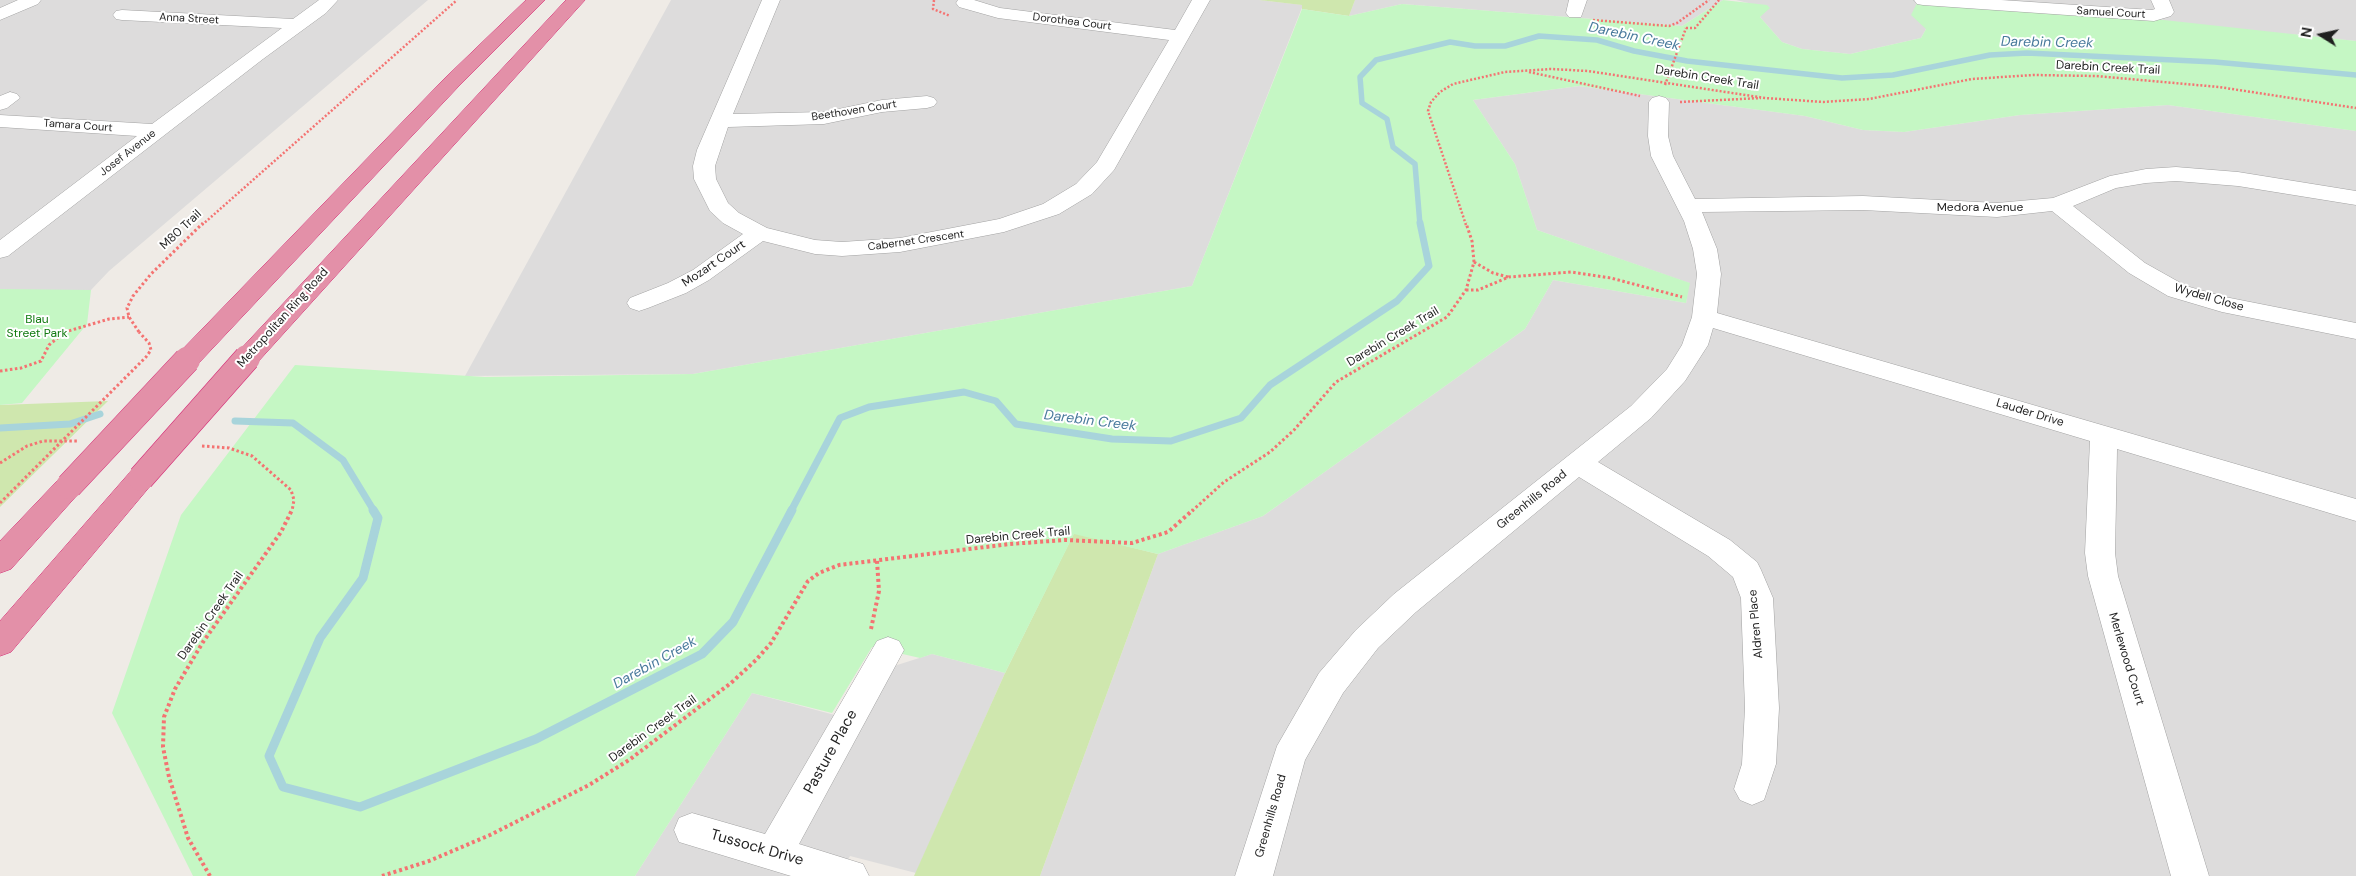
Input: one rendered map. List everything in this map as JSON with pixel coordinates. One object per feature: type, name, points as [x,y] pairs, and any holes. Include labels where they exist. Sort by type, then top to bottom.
[{"type":"highway","points":[[0,561],[187,360],[452,83],[536,0]]},
{"type":"highway","name":"Metropolitan Ring Road","points":[[0,643],[141,478],[247,358],[576,0]]},
{"type":"street","points":[[0,15],[32,0]]},
{"type":"street","name":"Josef Avenue","points":[[0,251],[256,55],[286,36],[290,24],[320,9],[327,0]]},
{"type":"street","name":"Cabernet Crescent","points":[[771,0],[708,150],[704,166],[704,180],[718,206],[732,218],[759,233],[815,247],[872,248],[970,233],[1022,220],[1051,209],[1084,189],[1106,164],[1201,0]]},
{"type":"street","name":"Samuel Court","points":[[1923,0],[2154,16],[2165,12],[2160,0]]},
{"type":"street","name":"Dorothea Court","points":[[965,3],[998,13],[1181,36]]},
{"type":"street","name":"Anna Street","points":[[122,15],[290,24]]},
{"type":"street","name":"Greenhills Road","points":[[1254,876],[1289,757],[1331,683],[1367,640],[1405,603],[1660,393],[1695,345],[1706,310],[1709,274],[1705,249],[1688,206],[1662,156],[1658,136],[1662,93]]},
{"type":"street","name":"Beethoven Court","points":[[720,121],[824,118],[882,106],[927,102]]},
{"type":"street","name":"Tamara Court","points":[[0,121],[157,131]]},
{"type":"street","name":"Medora Avenue","points":[[1688,206],[1863,203],[1997,210],[2058,204],[2110,183],[2146,176],[2176,174],[2238,179],[2356,198]]},
{"type":"street","name":"Wydell Close","points":[[2058,204],[2137,268],[2177,291],[2222,304],[2356,331]]},
{"type":"street","name":"Mozart Court","points":[[639,303],[677,288],[701,274],[759,233]]},
{"type":"street","name":"Lauder Drive","points":[[1706,310],[2104,436],[2356,510]]},
{"type":"street","name":"Merlewood Court","points":[[2104,436],[2100,552],[2103,576],[2190,876]]},
{"type":"street","name":"Aldren Place","points":[[1578,462],[1719,548],[1746,570],[1756,598],[1762,708],[1759,764],[1752,789]]},
{"type":"street","name":"Pasture Place","points":[[774,853],[888,650]]},
{"type":"street","name":"Tussock Drive","points":[[692,830],[850,876]]},
{"type":"path","name":"M80 Trail","points":[[129,317],[127,308],[133,296],[151,274],[190,234],[457,0]]},
{"type":"path","points":[[1576,7],[1580,19],[1669,26],[1677,23],[1709,0]]},
{"type":"path","points":[[1523,70],[1638,96],[1658,97],[1662,93],[1686,28],[1696,28],[1719,0]]},
{"type":"path","name":"Darebin Creek Trail","points":[[382,876],[429,861],[490,835],[589,785],[629,760],[731,683],[756,660],[771,643],[808,581],[819,573],[840,565],[1010,544],[1065,540],[1132,543],[1151,539],[1168,532],[1224,482],[1270,452],[1294,430],[1336,382],[1447,317],[1466,290],[1474,262],[1472,241],[1428,111],[1431,102],[1440,92],[1453,84],[1492,74],[1523,70],[1588,71],[1765,98],[1843,102],[1869,99],[1972,79],[2033,75],[2096,76],[2219,87],[2356,108]]},
{"type":"path","points":[[1662,93],[1765,98]]},
{"type":"path","points":[[1474,262],[1493,273],[1509,277]]},
{"type":"path","points":[[1466,290],[1478,290],[1509,277],[1551,272],[1578,273],[1611,278],[1706,310]]},
{"type":"path","points":[[0,371],[21,368],[41,361],[49,345],[65,332],[109,319],[129,317],[139,332],[150,343],[151,350],[146,357],[0,503]]},
{"type":"path","points":[[0,463],[28,446],[55,440]]},
{"type":"path","name":"Darebin Creek Trail","points":[[210,446],[229,448],[252,456],[291,490],[294,500],[292,512],[281,532],[198,649],[175,689],[164,717],[163,746],[169,777],[188,838],[210,876]]},
{"type":"shaded area","points":[[0,0],[428,0],[109,271],[91,290],[0,353]]},
{"type":"shaded area","points":[[671,0],[1259,0],[1303,5],[1192,286],[693,374],[465,376]]},
{"type":"shaded area","points":[[1355,0],[1723,0],[1682,26],[1402,4],[1349,16]]},
{"type":"shaded area","points":[[1736,0],[2356,0],[2356,41],[2228,28],[1926,29],[1921,38],[1850,54],[1802,49],[1782,42],[1760,17],[1767,5],[1760,6]]},
{"type":"shaded area","points":[[1579,86],[1805,116],[1863,130],[1904,132],[2020,115],[2168,105],[2356,131],[2356,876],[1040,876],[1158,554],[1263,516],[1525,329],[1553,280],[1686,303],[1689,283],[1537,230],[1515,164],[1473,100]]},
{"type":"shaded area","points":[[932,654],[1005,673],[916,873],[850,856],[840,876],[635,876],[752,693],[861,722],[894,666]]},
{"type":"green space","points":[[1259,0],[1355,0],[1349,16],[1302,9],[1302,5]]},
{"type":"green space","points":[[1723,0],[1767,5],[1770,8],[1760,17],[1782,42],[1802,49],[1850,54],[1921,38],[1926,29],[1911,15],[1917,3],[2164,20],[2356,41],[2356,131],[2168,105],[2020,115],[1904,132],[1863,130],[1805,116],[1579,86],[1473,100],[1515,164],[1537,230],[1690,283],[1686,303],[1553,280],[1525,329],[1263,516],[1158,554],[1074,534],[1005,673],[932,654],[920,658],[872,647],[832,713],[752,693],[635,876],[193,876],[112,713],[181,515],[295,365],[485,377],[693,374],[1192,286],[1302,9],[1349,16],[1402,4],[1682,26]]},
{"type":"green space","name":"Blau Street Park","points":[[0,289],[91,290],[87,324],[22,403],[0,405]]},
{"type":"green space","points":[[108,401],[0,507],[0,405]]},
{"type":"green space","points":[[1074,533],[1158,554],[1040,876],[914,876],[1005,673]]},
{"type":"waterway","name":"Darebin Creek","points":[[1420,225],[1415,164],[1393,147],[1387,119],[1362,103],[1360,77],[1376,60],[1450,42],[1475,46],[1505,46],[1539,36],[1597,40],[1634,51],[1687,61],[1842,78],[1893,75],[1990,55],[2027,53],[2215,62],[2356,75]]},
{"type":"waterway","name":"Darebin Creek","points":[[791,511],[840,418],[869,407],[964,392],[996,401],[1016,424],[1112,439],[1171,441],[1241,418],[1270,385],[1397,301],[1429,266],[1420,223]]},
{"type":"waterway","name":"Darebin Creek","points":[[0,428],[70,424],[100,414]]},
{"type":"waterway","name":"Darebin Creek","points":[[235,421],[293,423],[343,460],[374,511]]},
{"type":"waterway","name":"Darebin Creek","points":[[373,510],[378,518],[363,578],[320,638],[269,756],[283,787],[360,807],[536,739],[702,654],[733,622],[792,510]]}]
